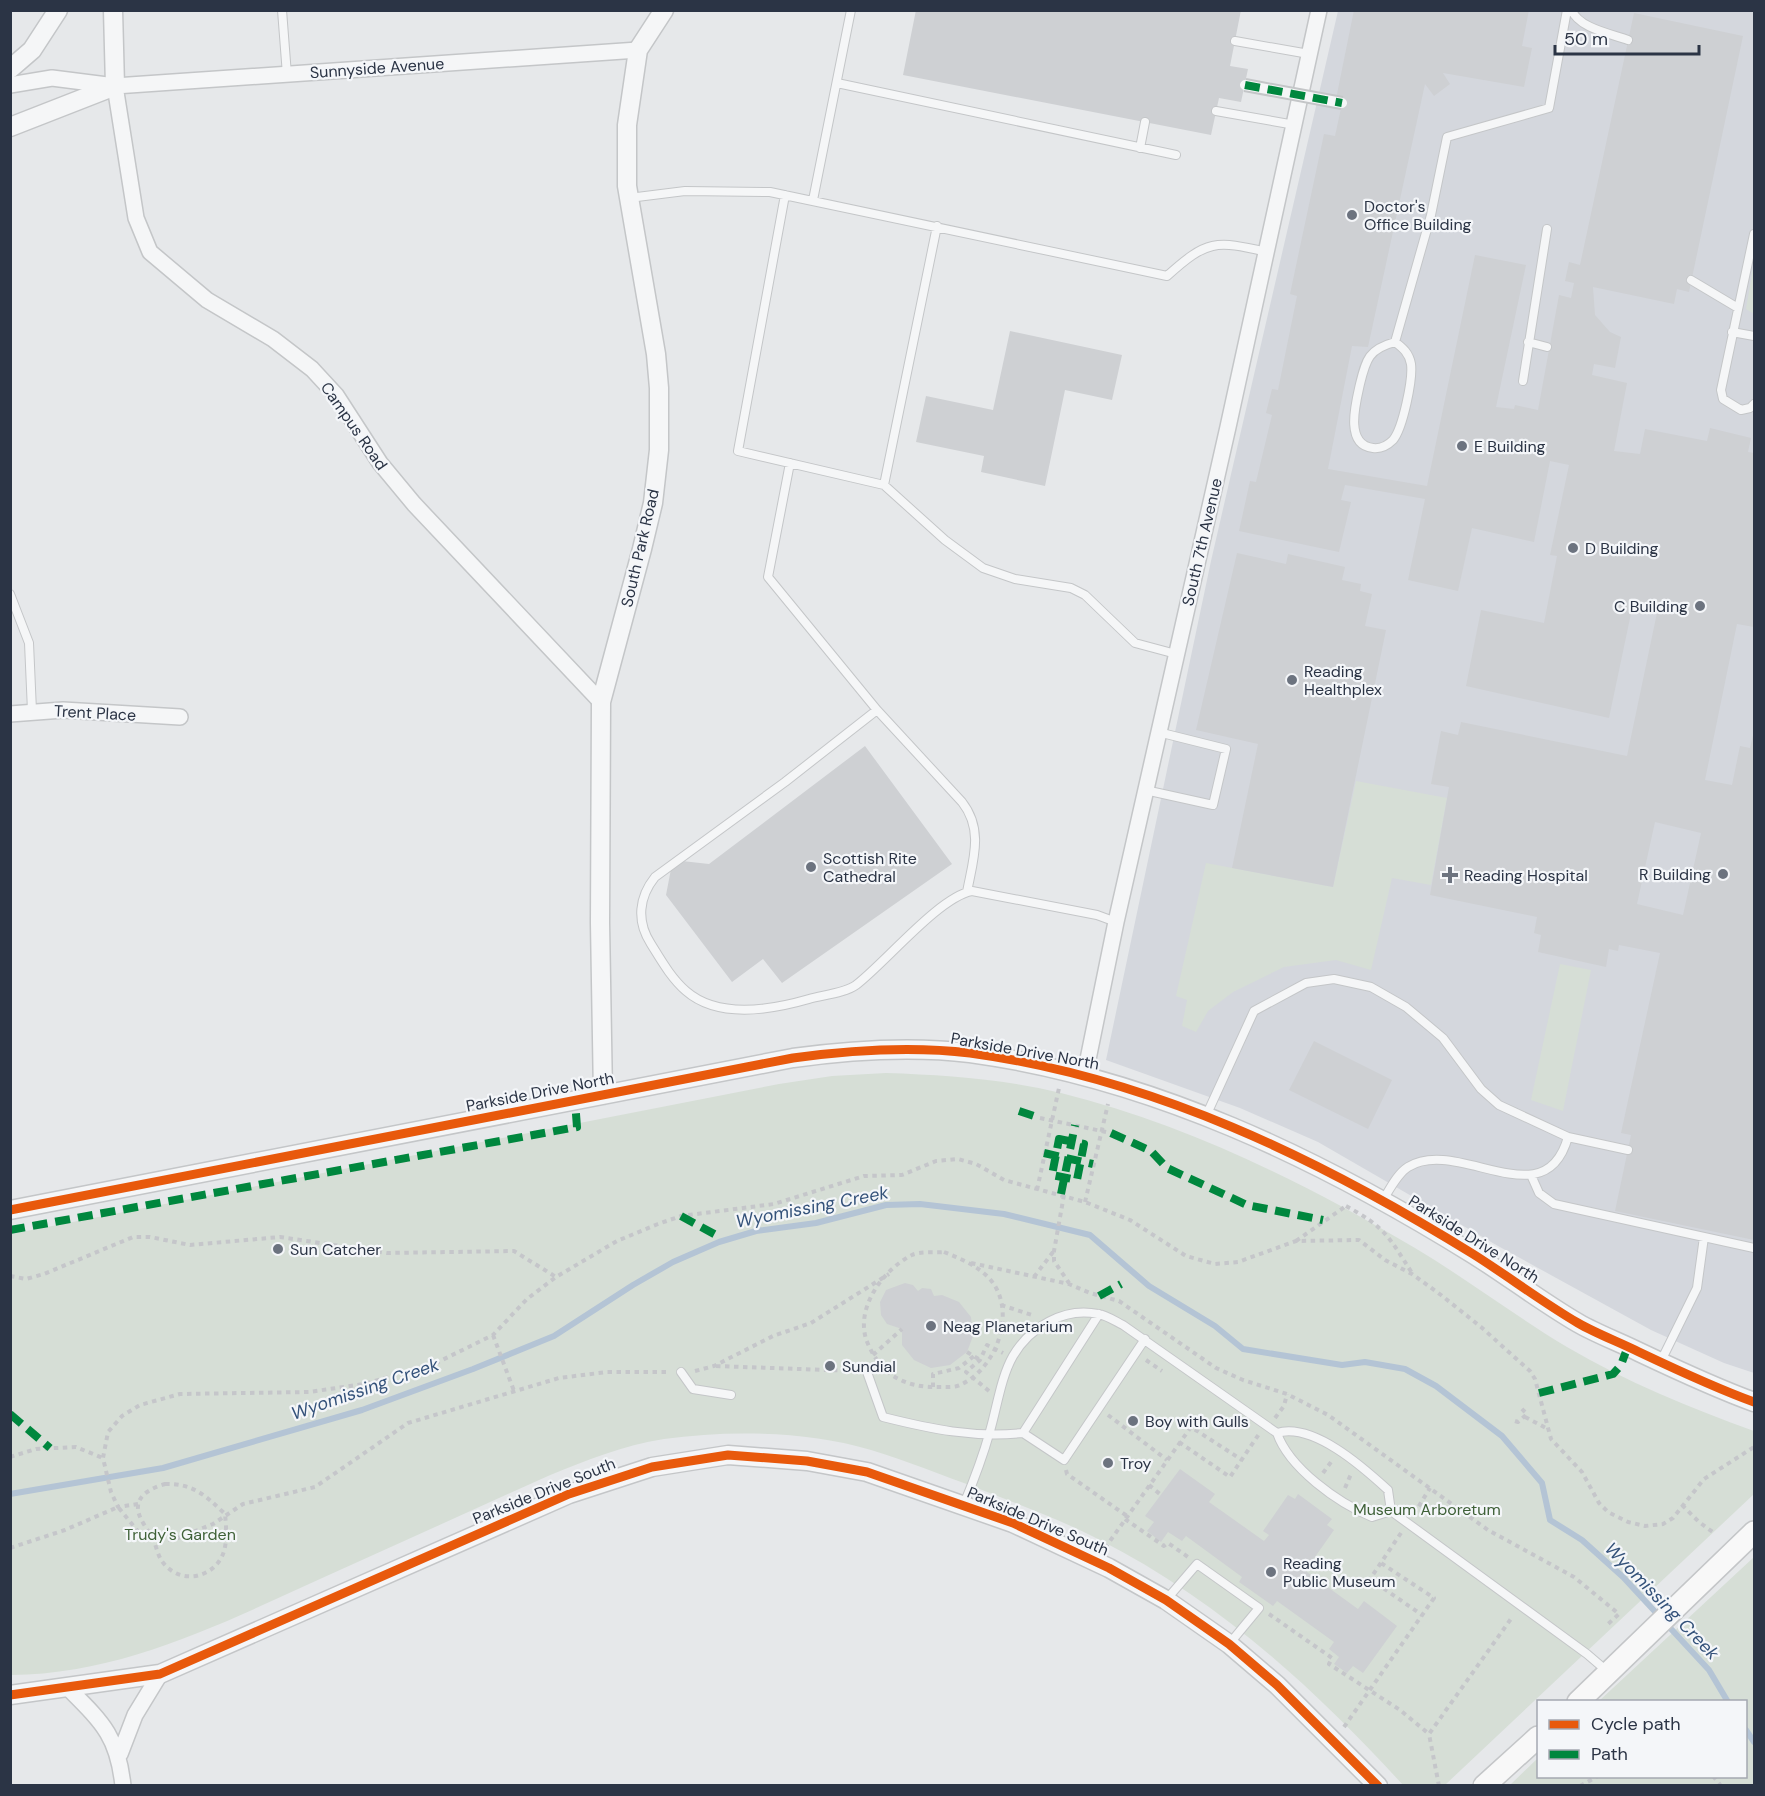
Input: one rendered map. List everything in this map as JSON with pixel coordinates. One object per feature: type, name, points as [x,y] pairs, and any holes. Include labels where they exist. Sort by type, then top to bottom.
[{"type":"main road","points":[[1579,1700],[1755,1532]]},
{"type":"main road","points":[[1484,1785],[1537,1739]]},
{"type":"street","points":[[10,69],[32,50],[52,24],[58,10]]},
{"type":"street","points":[[10,127],[115,86],[112,10]]},
{"type":"street","name":"South Park Road","points":[[603,1095],[600,923],[601,702],[653,503],[659,450],[659,388],[656,354],[628,198],[625,166],[627,125],[638,50],[664,10]]},
{"type":"street","name":"South 7th Avenue","points":[[1085,1074],[1145,790],[1267,252],[1319,10]]},
{"type":"street","name":"Sunnyside Avenue","points":[[10,85],[52,78],[115,86],[638,50]]},
{"type":"street","points":[[1245,85],[1342,104]]},
{"type":"street","name":"Campus Road","points":[[115,86],[136,218],[150,252],[207,300],[273,339],[312,369],[336,395],[380,463],[414,504],[601,702]]},
{"type":"street","name":"Trent Place","points":[[10,714],[63,710],[180,717]]},
{"type":"street","name":"Parkside Drive North","points":[[10,1210],[793,1058],[872,1050],[969,1053],[1085,1074],[1206,1116],[1260,1138],[1383,1200],[1473,1254],[1579,1323],[1721,1390],[1755,1402]]},
{"type":"street","name":"Parkside Drive South","points":[[10,1695],[69,1689],[160,1674],[569,1494],[652,1467],[728,1455],[807,1461],[867,1472],[1013,1523],[1109,1568],[1166,1600],[1229,1644],[1277,1684],[1378,1785]]},
{"type":"street","points":[[120,1754],[135,1715],[160,1674]]},
{"type":"street","points":[[69,1689],[99,1719],[120,1754],[123,1785]]},
{"type":"lane","points":[[282,10],[287,75]]},
{"type":"lane","points":[[813,200],[851,10]]},
{"type":"lane","points":[[1395,342],[1431,215],[1447,137],[1549,108],[1567,10]]},
{"type":"lane","points":[[1572,10],[1574,17],[1585,24],[1628,40]]},
{"type":"lane","points":[[1235,41],[1309,54]]},
{"type":"lane","points":[[837,83],[1176,155]]},
{"type":"lane","points":[[1216,111],[1295,125]]},
{"type":"lane","points":[[1140,148],[1145,122]]},
{"type":"lane","points":[[628,198],[685,191],[756,190],[813,200],[1167,276],[1187,258],[1210,245],[1234,244],[1267,252]]},
{"type":"lane","points":[[785,195],[738,451],[884,485],[945,540],[983,568],[1015,579],[1071,588],[1085,595],[1135,643],[1176,654]]},
{"type":"lane","points":[[884,485],[937,226]]},
{"type":"lane","points":[[1523,381],[1547,228]]},
{"type":"lane","points":[[1755,234],[1721,381],[1723,399],[1741,410],[1755,404]]},
{"type":"lane","points":[[1691,280],[1738,308]]},
{"type":"lane","points":[[1732,332],[1755,336]]},
{"type":"lane","points":[[1395,342],[1406,351],[1411,363],[1402,418],[1395,437],[1387,445],[1377,449],[1369,448],[1360,440],[1354,428],[1355,408],[1363,371],[1368,357],[1379,346],[1395,342]]},
{"type":"lane","points":[[1528,342],[1547,347]]},
{"type":"lane","points":[[790,463],[768,577],[876,710],[962,802],[973,818],[977,842],[968,892]]},
{"type":"lane","points":[[10,594],[29,643],[32,711]]},
{"type":"lane","points":[[876,710],[656,877],[642,900],[642,925],[647,939],[669,973],[687,992],[705,1003],[725,1009],[800,1002],[854,987],[961,893],[987,893],[1096,915],[1116,922]]},
{"type":"lane","points":[[1145,790],[1213,805],[1226,748],[1158,732]]},
{"type":"lane","points":[[1206,1116],[1254,1011],[1306,983],[1334,979],[1371,987],[1406,1007],[1443,1038],[1481,1089],[1499,1105],[1568,1137],[1628,1150]]},
{"type":"lane","points":[[1383,1200],[1407,1167],[1425,1161],[1447,1161],[1531,1175],[1543,1172],[1562,1156],[1568,1137]]},
{"type":"lane","points":[[1531,1175],[1539,1193],[1554,1204],[1755,1248]]},
{"type":"lane","points":[[1660,1362],[1697,1288],[1704,1237]]},
{"type":"lane","points":[[1023,1433],[1100,1314]]},
{"type":"lane","points":[[964,1504],[1012,1358],[1026,1337],[1045,1323],[1063,1315],[1100,1314],[1145,1339],[1277,1433],[1289,1458],[1357,1511],[1372,1517],[1391,1511]]},
{"type":"lane","points":[[867,1372],[882,1417],[931,1429],[988,1436],[1023,1433],[1064,1460],[1145,1339]]},
{"type":"lane","points":[[681,1372],[693,1389],[731,1395]]},
{"type":"lane","points":[[1277,1433],[1286,1430],[1304,1433],[1330,1446],[1365,1469],[1388,1490],[1391,1511],[1587,1654],[1609,1673]]},
{"type":"lane","points":[[1166,1600],[1197,1564],[1259,1608],[1229,1644]]},
{"type":"path","points":[[1037,1190],[1059,1087]]},
{"type":"path","points":[[1085,1202],[1108,1104]]},
{"type":"path","points":[[1040,1118],[1111,1133]]},
{"type":"path","points":[[889,1274],[811,1323],[773,1336],[714,1366],[693,1372],[607,1372],[559,1378],[408,1423],[315,1487],[243,1504],[195,1533],[174,1540],[153,1539],[141,1535],[131,1526],[111,1492],[103,1458],[108,1432],[122,1416],[140,1405],[180,1394],[309,1392],[364,1384],[432,1365],[493,1335],[527,1299],[555,1277],[617,1241],[681,1216],[774,1204],[864,1176],[902,1175],[936,1161],[958,1159],[976,1164],[1004,1180],[1064,1195],[1130,1220],[1185,1256],[1215,1264],[1238,1262],[1296,1241],[1346,1206],[1356,1187]]},
{"type":"path","points":[[1064,1195],[1054,1245],[1054,1261],[1069,1284]]},
{"type":"path","points":[[1346,1206],[1370,1219],[1386,1232],[1412,1274]]},
{"type":"path","points":[[10,1276],[26,1279],[44,1274],[118,1242],[142,1237],[190,1245],[280,1237],[387,1253],[514,1251],[555,1277]]},
{"type":"path","points":[[1296,1241],[1359,1240],[1385,1260],[1412,1274],[1481,1327],[1530,1371],[1535,1379],[1548,1430],[1560,1451],[1582,1472],[1599,1503],[1608,1512],[1628,1522],[1664,1524],[1673,1518],[1704,1479],[1755,1446]]},
{"type":"path","points":[[1034,1277],[1054,1251]]},
{"type":"path","points":[[889,1374],[873,1355],[864,1336],[864,1316],[874,1289],[913,1254],[944,1252],[970,1263],[1069,1284],[1089,1293],[1119,1301],[1216,1368],[1243,1380],[1287,1394],[1328,1415],[1488,1530],[1574,1577],[1619,1614],[1608,1624],[1611,1626]]},
{"type":"path","points":[[714,1366],[867,1372],[889,1374],[918,1388],[960,1386],[981,1372],[995,1349],[1001,1332],[1001,1305],[989,1277],[970,1263]]},
{"type":"path","points":[[1001,1305],[1029,1313],[1045,1323]]},
{"type":"path","points":[[873,1355],[902,1329]]},
{"type":"path","points":[[493,1335],[509,1372],[514,1391]]},
{"type":"path","points":[[987,1347],[980,1360],[966,1372],[1000,1397]]},
{"type":"path","points":[[968,1352],[980,1360]]},
{"type":"path","points":[[933,1387],[933,1374],[959,1368],[974,1356]]},
{"type":"path","points":[[1179,1442],[1230,1477],[1266,1425],[1284,1406],[1287,1394]]},
{"type":"path","points":[[1520,1407],[1527,1414],[1525,1417]]},
{"type":"path","points":[[1098,1408],[1167,1460]]},
{"type":"path","points":[[1525,1417],[1548,1430]]},
{"type":"path","points":[[1515,1421],[1525,1417]]},
{"type":"path","points":[[1104,1548],[1191,1426],[1242,1460]]},
{"type":"path","points":[[1358,1448],[1364,1440]]},
{"type":"path","points":[[10,1457],[36,1449],[76,1447],[103,1458]]},
{"type":"path","points":[[1064,1460],[1067,1474],[1164,1546],[1168,1543],[1197,1564]]},
{"type":"path","points":[[165,1484],[182,1484],[203,1494],[225,1514],[226,1546],[221,1560],[210,1570],[198,1576],[183,1576],[163,1564],[140,1516],[138,1504],[143,1495],[153,1488],[165,1484]]},
{"type":"path","points":[[1149,1485],[1161,1495]]},
{"type":"path","points":[[10,1548],[65,1530],[118,1507],[138,1504]]},
{"type":"path","points":[[1682,1505],[1714,1533]]},
{"type":"path","points":[[1386,1556],[1370,1579],[1422,1615]]},
{"type":"path","points":[[1344,1728],[1434,1598],[1381,1563]]},
{"type":"path","points":[[1259,1608],[1332,1658],[1329,1664],[1370,1689],[1429,1734],[1439,1785]]},
{"type":"path","points":[[1429,1734],[1514,1615]]},
{"type":"path","points":[[1580,1785],[1594,1778]]},
{"type":"shaded area","name":"Reading Hospital","points":[[1338,11],[1754,11],[1754,1373],[1724,1363],[1651,1330],[1498,1246],[1318,1142],[1240,1108],[1106,1060],[1211,561]]},
{"type":"green space","points":[[1754,262],[1754,314],[1746,309]]},
{"type":"green space","points":[[1356,781],[1447,798],[1431,885],[1392,878],[1371,970],[1336,960],[1284,967],[1233,992],[1208,1011],[1196,1032],[1182,1026],[1187,1000],[1176,996],[1206,863],[1333,887]]},
{"type":"green space","points":[[1560,964],[1591,970],[1563,1111],[1531,1100]]},
{"type":"green space","name":"Museum Arboretum","points":[[886,1073],[1018,1084],[1061,1093],[1154,1121],[1288,1179],[1415,1248],[1590,1360],[1659,1394],[1754,1431],[1754,1494],[1445,1785],[1403,1785],[1335,1714],[1262,1648],[1183,1589],[1098,1539],[1038,1512],[898,1459],[846,1444],[795,1436],[715,1434],[664,1439],[619,1449],[548,1476],[246,1613],[170,1644],[92,1666],[11,1675],[11,1234],[779,1084],[832,1076]]},
{"type":"green space","points":[[1754,1557],[1754,1785],[1510,1785],[1537,1759],[1537,1778],[1747,1778],[1747,1700],[1600,1700]]},
{"type":"building","points":[[916,10],[1241,10],[1230,66],[1248,69],[1241,102],[1219,98],[1211,135],[903,75]]},
{"type":"building","points":[[1354,10],[1529,10],[1522,46],[1532,48],[1524,87],[1443,73],[1450,84],[1434,96],[1425,84],[1368,347],[1352,346],[1328,469],[1427,486],[1475,255],[1526,265],[1496,407],[1514,409],[1515,405],[1538,410],[1559,295],[1571,298],[1574,283],[1565,281],[1569,262],[1580,265],[1634,13],[1743,36],[1689,292],[1677,289],[1674,304],[1593,287],[1595,315],[1610,332],[1621,337],[1615,368],[1594,364],[1592,375],[1627,383],[1614,451],[1640,454],[1645,429],[1707,441],[1710,428],[1751,438],[1748,452],[1754,453],[1754,627],[1737,624],[1705,780],[1732,785],[1740,746],[1750,748],[1754,731],[1754,1240],[1615,1211],[1631,1135],[1621,1133],[1660,953],[1619,945],[1618,951],[1609,949],[1606,967],[1538,952],[1541,935],[1534,933],[1537,917],[1430,895],[1449,787],[1431,784],[1441,731],[1458,735],[1461,722],[1627,756],[1658,608],[1633,604],[1609,718],[1466,686],[1481,610],[1544,623],[1557,556],[1550,555],[1569,465],[1550,461],[1534,542],[1472,528],[1458,591],[1408,580],[1425,499],[1345,485],[1341,500],[1351,502],[1339,552],[1239,531],[1250,481],[1256,482],[1272,415],[1266,413],[1272,389],[1278,390],[1297,296],[1290,294],[1324,134],[1335,136],[1343,99],[1336,99]],"holes":[[[1655,822],[1701,833],[1683,915],[1637,904]]]},
{"type":"building","points":[[1010,331],[1122,355],[1112,400],[1065,390],[1045,486],[981,472],[984,456],[916,442],[926,396],[993,410]]},
{"type":"building","name":"Reading Healthplex","points":[[1237,553],[1286,564],[1288,554],[1345,567],[1342,580],[1361,584],[1360,591],[1372,594],[1365,626],[1386,630],[1333,887],[1232,868],[1258,744],[1196,730]]},
{"type":"building","name":"Scottish Rite Cathedral","points":[[865,746],[952,864],[782,983],[763,959],[732,982],[666,895],[671,869],[682,861],[709,864]]},
{"type":"building","points":[[1314,1041],[1392,1080],[1368,1129],[1289,1090]]},
{"type":"building","name":"Neag Planetarium","points":[[905,1283],[913,1285],[918,1291],[922,1288],[931,1289],[934,1296],[942,1295],[959,1302],[971,1317],[973,1336],[967,1352],[950,1365],[931,1368],[914,1360],[902,1345],[902,1329],[887,1324],[881,1315],[880,1302],[886,1290]]},
{"type":"building","name":"Reading Public Museum","points":[[1180,1469],[1215,1494],[1209,1502],[1264,1541],[1269,1535],[1263,1531],[1288,1495],[1295,1499],[1298,1494],[1332,1519],[1327,1525],[1334,1530],[1310,1564],[1305,1560],[1300,1567],[1358,1609],[1364,1601],[1397,1626],[1363,1673],[1353,1666],[1347,1673],[1334,1664],[1339,1657],[1329,1649],[1334,1642],[1277,1601],[1273,1606],[1239,1582],[1242,1577],[1186,1536],[1182,1541],[1168,1532],[1161,1542],[1147,1531],[1154,1522],[1145,1516]]},
{"type":"waterway","name":"Wyomissing Creek","points":[[10,1494],[163,1468],[362,1410],[554,1336],[673,1262],[719,1242],[756,1231],[816,1223],[886,1205],[920,1204],[1004,1214],[1090,1235],[1149,1286],[1215,1326],[1243,1349],[1342,1365],[1365,1362],[1405,1369],[1436,1386],[1502,1436],[1542,1483],[1550,1520],[1582,1540],[1623,1577],[1709,1670],[1727,1700]]},
{"type":"waterway","name":"Wyomissing Creek","points":[[1747,1732],[1754,1742]]},
{"type":"marked path","points":[[1245,85],[1342,103]]},
{"type":"marked path","points":[[10,1230],[577,1127],[575,1101]]},
{"type":"marked path","points":[[1019,1111],[1040,1118]]},
{"type":"marked path","points":[[1061,1194],[1075,1125]]},
{"type":"marked path","points":[[1111,1133],[1151,1151],[1167,1168],[1247,1205],[1323,1220]]},
{"type":"marked path","points":[[1059,1139],[1084,1144],[1077,1180],[1052,1175],[1059,1139]]},
{"type":"marked path","points":[[1044,1153],[1093,1164]]},
{"type":"marked path","points":[[681,1216],[716,1235]]},
{"type":"marked path","points":[[1099,1296],[1121,1284]]},
{"type":"marked path","points":[[1539,1393],[1613,1374],[1621,1365],[1628,1346]]},
{"type":"marked path","points":[[10,1414],[50,1448]]},
{"type":"cycle path","points":[[10,1210],[793,1058],[881,1050],[970,1053],[1038,1065],[1104,1081],[1168,1102],[1232,1127],[1294,1155],[1414,1219],[1473,1254],[1585,1327],[1696,1379],[1754,1402]]},
{"type":"cycle path","points":[[10,1695],[160,1674],[569,1494],[652,1467],[728,1455],[807,1461],[867,1472],[1013,1523],[1109,1568],[1166,1600],[1229,1644],[1277,1685],[1378,1786]]},
{"type":"place","name":"Doctor's Office Building","points":[[1352,215]]},
{"type":"place","name":"E Building","points":[[1462,446]]},
{"type":"place","name":"D Building","points":[[1573,548]]},
{"type":"place","name":"C Building","points":[[1700,606]]},
{"type":"place","name":"Reading Healthplex","points":[[1292,680]]},
{"type":"place","name":"Scottish Rite Cathedral","points":[[811,867]]},
{"type":"place","name":"R Building","points":[[1723,874]]},
{"type":"place","name":"Reading Hospital","points":[[1450,875]]},
{"type":"place","name":"Sun Catcher","points":[[278,1249]]},
{"type":"place","name":"Neag Planetarium","points":[[931,1326]]},
{"type":"place","name":"Sundial","points":[[830,1366]]},
{"type":"place","name":"Boy with Gulls","points":[[1133,1421]]},
{"type":"place","name":"Troy","points":[[1108,1463]]},
{"type":"place","name":"Reading Public Museum","points":[[1271,1572]]},
{"type":"park label","name":"Trudy's Garden","points":[[180,1534]]}]
